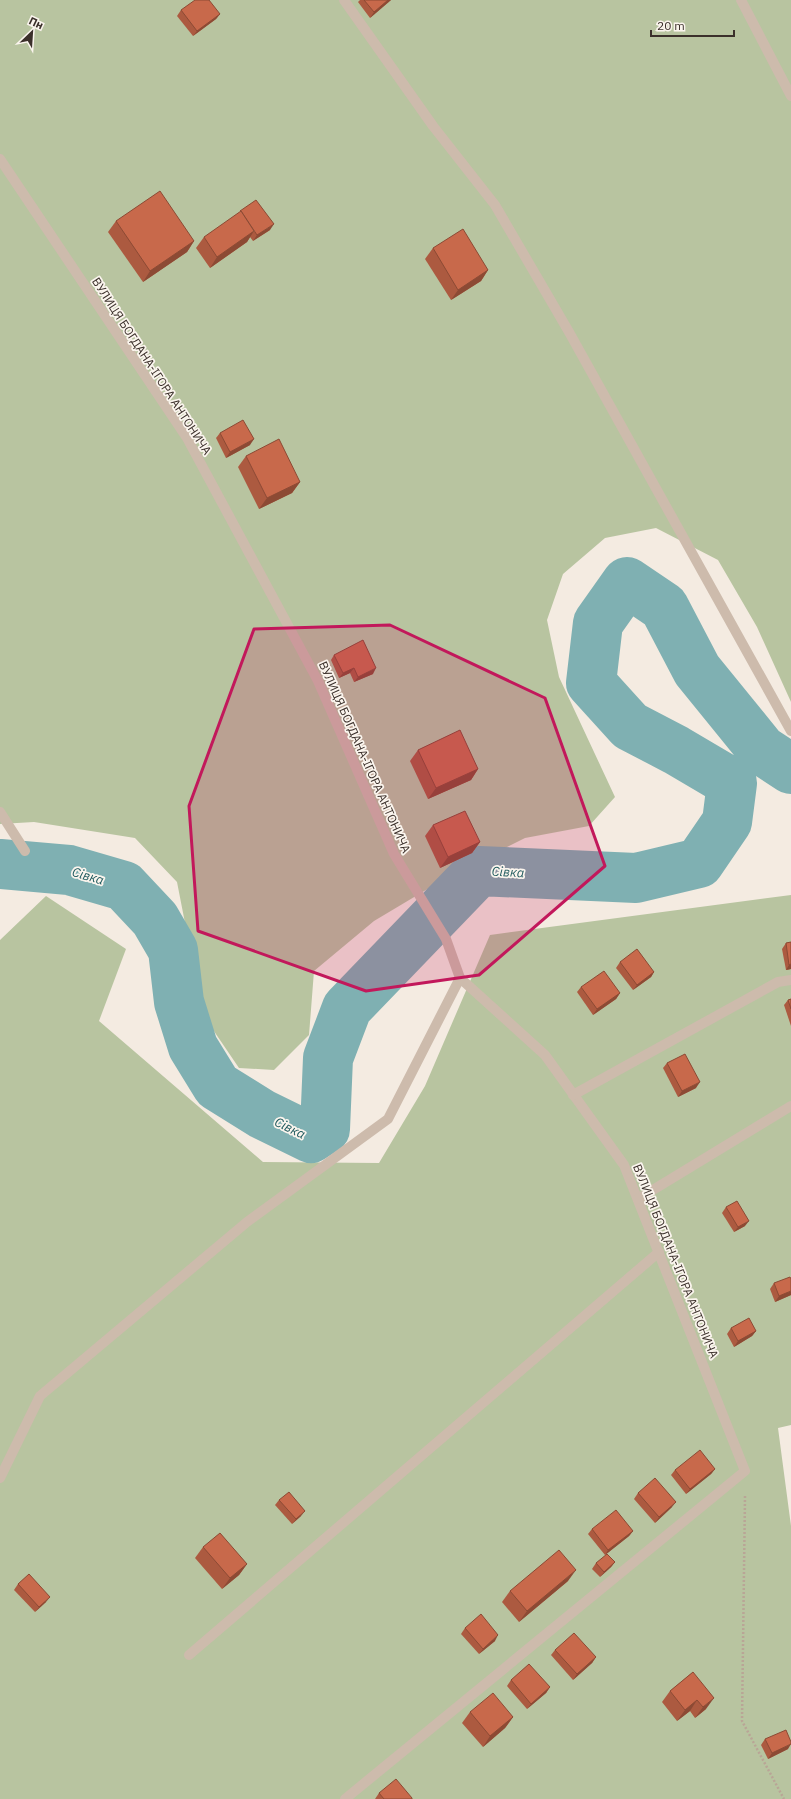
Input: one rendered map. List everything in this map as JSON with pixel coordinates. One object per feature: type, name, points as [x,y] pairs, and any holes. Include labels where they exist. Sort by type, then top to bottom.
[{"type":"street","points":[[344,0],[433,126],[495,205],[569,332],[791,731]]},
{"type":"street","points":[[741,0],[791,96]]},
{"type":"street","name":"ВУЛИЦЯ БОГДАНА-ІГОРА АНТОНИЧА","points":[[0,159],[187,438],[318,681],[394,854],[446,939],[460,978],[545,1055],[624,1165],[745,1471]]},
{"type":"street","points":[[0,812],[25,851]]},
{"type":"street","points":[[0,1478],[40,1396],[247,1222],[388,1120],[460,978]]},
{"type":"street","points":[[573,1095],[778,982],[791,980]]},
{"type":"street","points":[[638,1199],[791,1106]]},
{"type":"street","points":[[189,1655],[659,1252]]},
{"type":"street","points":[[345,1799],[745,1471]]},
{"type":"path","points":[[745,1471],[742,1721],[784,1799]]},
{"type":"highlighted area","points":[[390,625],[545,698],[605,866],[479,975],[366,991],[198,931],[189,806],[254,629]]},
{"type":"green space","points":[[0,0],[791,0],[791,702],[757,627],[718,560],[656,528],[605,538],[563,574],[547,620],[559,677],[615,797],[589,826],[525,838],[451,875],[374,921],[314,971],[309,1035],[274,1070],[239,1068],[203,1015],[177,882],[135,838],[34,822],[0,824]]},
{"type":"green space","points":[[791,895],[791,1425],[778,1428],[791,1526],[791,1799],[0,1799],[0,940],[46,896],[126,949],[99,1021],[263,1162],[379,1163],[425,1086],[490,935]]},
{"type":"building","points":[[195,0],[209,0],[220,14],[197,31],[181,10]]},
{"type":"building","points":[[364,0],[388,0],[374,12]]},
{"type":"building","points":[[160,191],[194,241],[150,271],[116,221]]},
{"type":"building","points":[[256,200],[274,224],[257,235],[240,211]]},
{"type":"building","points":[[241,211],[254,231],[217,257],[204,237]]},
{"type":"building","points":[[463,229],[488,270],[458,290],[433,248]]},
{"type":"building","points":[[243,420],[254,439],[230,452],[220,433]]},
{"type":"building","points":[[279,439],[300,482],[267,498],[246,456]]},
{"type":"building","points":[[363,640],[376,668],[358,677],[354,668],[343,673],[334,655]]},
{"type":"building","points":[[460,730],[478,769],[436,788],[418,750]]},
{"type":"building","points":[[465,811],[480,842],[448,857],[433,825]]},
{"type":"building","points":[[791,942],[791,964],[789,965],[786,943]]},
{"type":"building","points":[[637,949],[654,972],[637,985],[620,962]]},
{"type":"building","points":[[604,971],[620,993],[597,1009],[581,987]]},
{"type":"building","points":[[791,999],[791,1009],[788,1000]]},
{"type":"building","points":[[685,1054],[700,1082],[682,1091],[667,1063]]},
{"type":"building","points":[[737,1201],[749,1221],[738,1227],[726,1207]]},
{"type":"building","points":[[790,1277],[791,1291],[779,1296],[774,1283]]},
{"type":"building","points":[[749,1318],[756,1331],[738,1341],[731,1328]]},
{"type":"building","points":[[700,1450],[715,1469],[690,1489],[675,1470]]},
{"type":"building","points":[[655,1478],[676,1502],[659,1517],[638,1493]]},
{"type":"building","points":[[289,1492],[305,1511],[296,1519],[279,1500]]},
{"type":"building","points":[[616,1510],[633,1531],[608,1550],[592,1529]]},
{"type":"building","points":[[220,1533],[247,1564],[230,1578],[203,1547]]},
{"type":"building","points":[[559,1550],[576,1570],[527,1611],[510,1591]]},
{"type":"building","points":[[607,1554],[615,1562],[604,1572],[596,1563]]},
{"type":"building","points":[[29,1574],[50,1597],[39,1607],[18,1584]]},
{"type":"building","points":[[481,1614],[498,1635],[483,1649],[465,1628]]},
{"type":"building","points":[[574,1633],[596,1657],[577,1674],[555,1650]]},
{"type":"building","points":[[529,1664],[550,1687],[531,1704],[511,1680]]},
{"type":"building","points":[[693,1672],[714,1698],[703,1707],[697,1700],[685,1710],[670,1691]]},
{"type":"building","points":[[493,1693],[513,1717],[490,1736],[470,1712]]},
{"type":"building","points":[[786,1730],[791,1744],[772,1753],[765,1739]]},
{"type":"building","points":[[396,1779],[412,1799],[384,1799],[379,1793]]},
{"type":"waterway","name":"Сівка","points":[[0,864],[69,870],[124,886],[155,919],[173,950],[179,1002],[193,1047],[217,1086],[262,1114],[311,1138],[325,1129],[328,1058],[347,1008],[479,871],[636,878],[699,863],[727,822],[732,783],[676,750],[630,726],[591,683],[598,623],[627,582],[664,607],[697,670],[762,750],[791,769]]}]
